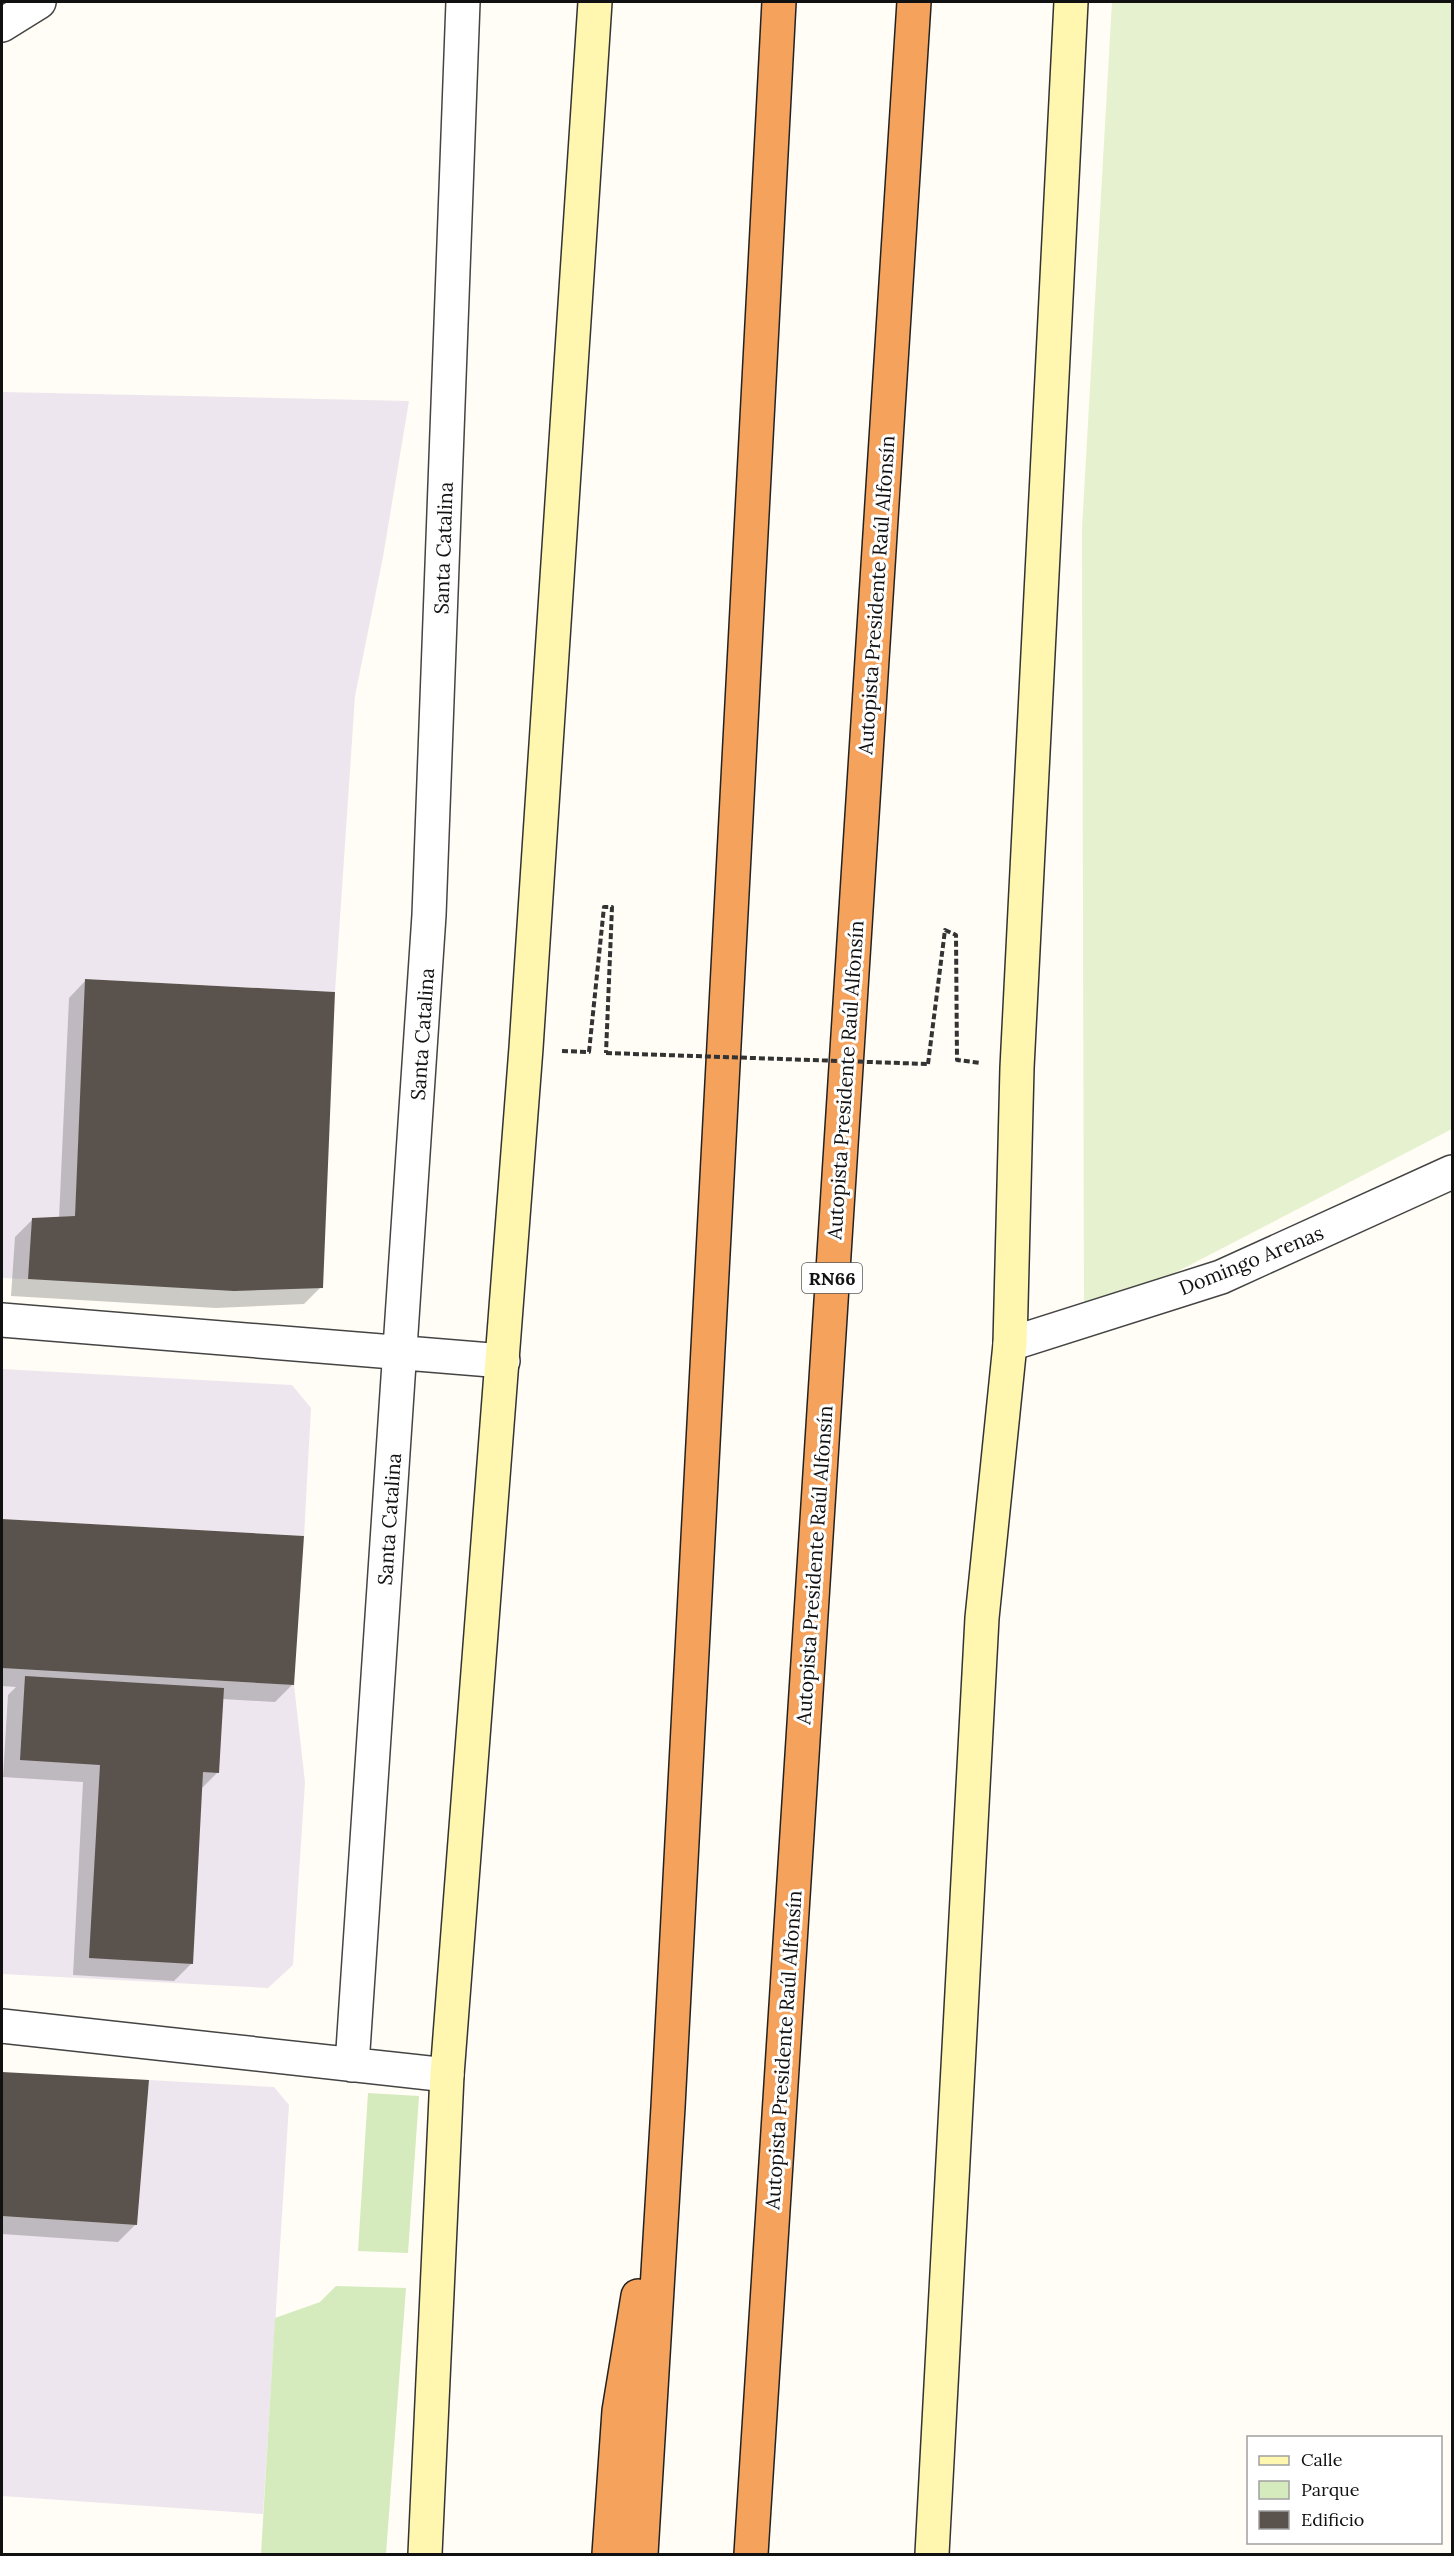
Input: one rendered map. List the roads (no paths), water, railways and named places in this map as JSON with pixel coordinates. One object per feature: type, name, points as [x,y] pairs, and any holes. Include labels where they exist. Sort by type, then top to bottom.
[{"type":"highway","points":[[641,2554],[668,2107],[779,2]]},
{"type":"highway","name":"Autopista Presidente Raúl Alfonsín","points":[[751,2554],[914,2]]},
{"type":"highway","points":[[609,2554],[619,2411],[668,2107]]},
{"type":"street","points":[[2,25],[39,2]]},
{"type":"street","name":"Santa Catalina","points":[[352,2065],[429,915],[464,2]]},
{"type":"street","points":[[425,2554],[447,2075],[503,1361],[595,2]]},
{"type":"street","points":[[932,2554],[982,1618],[1010,1344],[1017,1068],[1071,2]]},
{"type":"street","name":"Domingo Arenas","points":[[1010,1344],[1221,1277],[1452,1172]]},
{"type":"street","points":[[2,1320],[503,1361]]},
{"type":"street","points":[[2,2026],[447,2075]]}]
